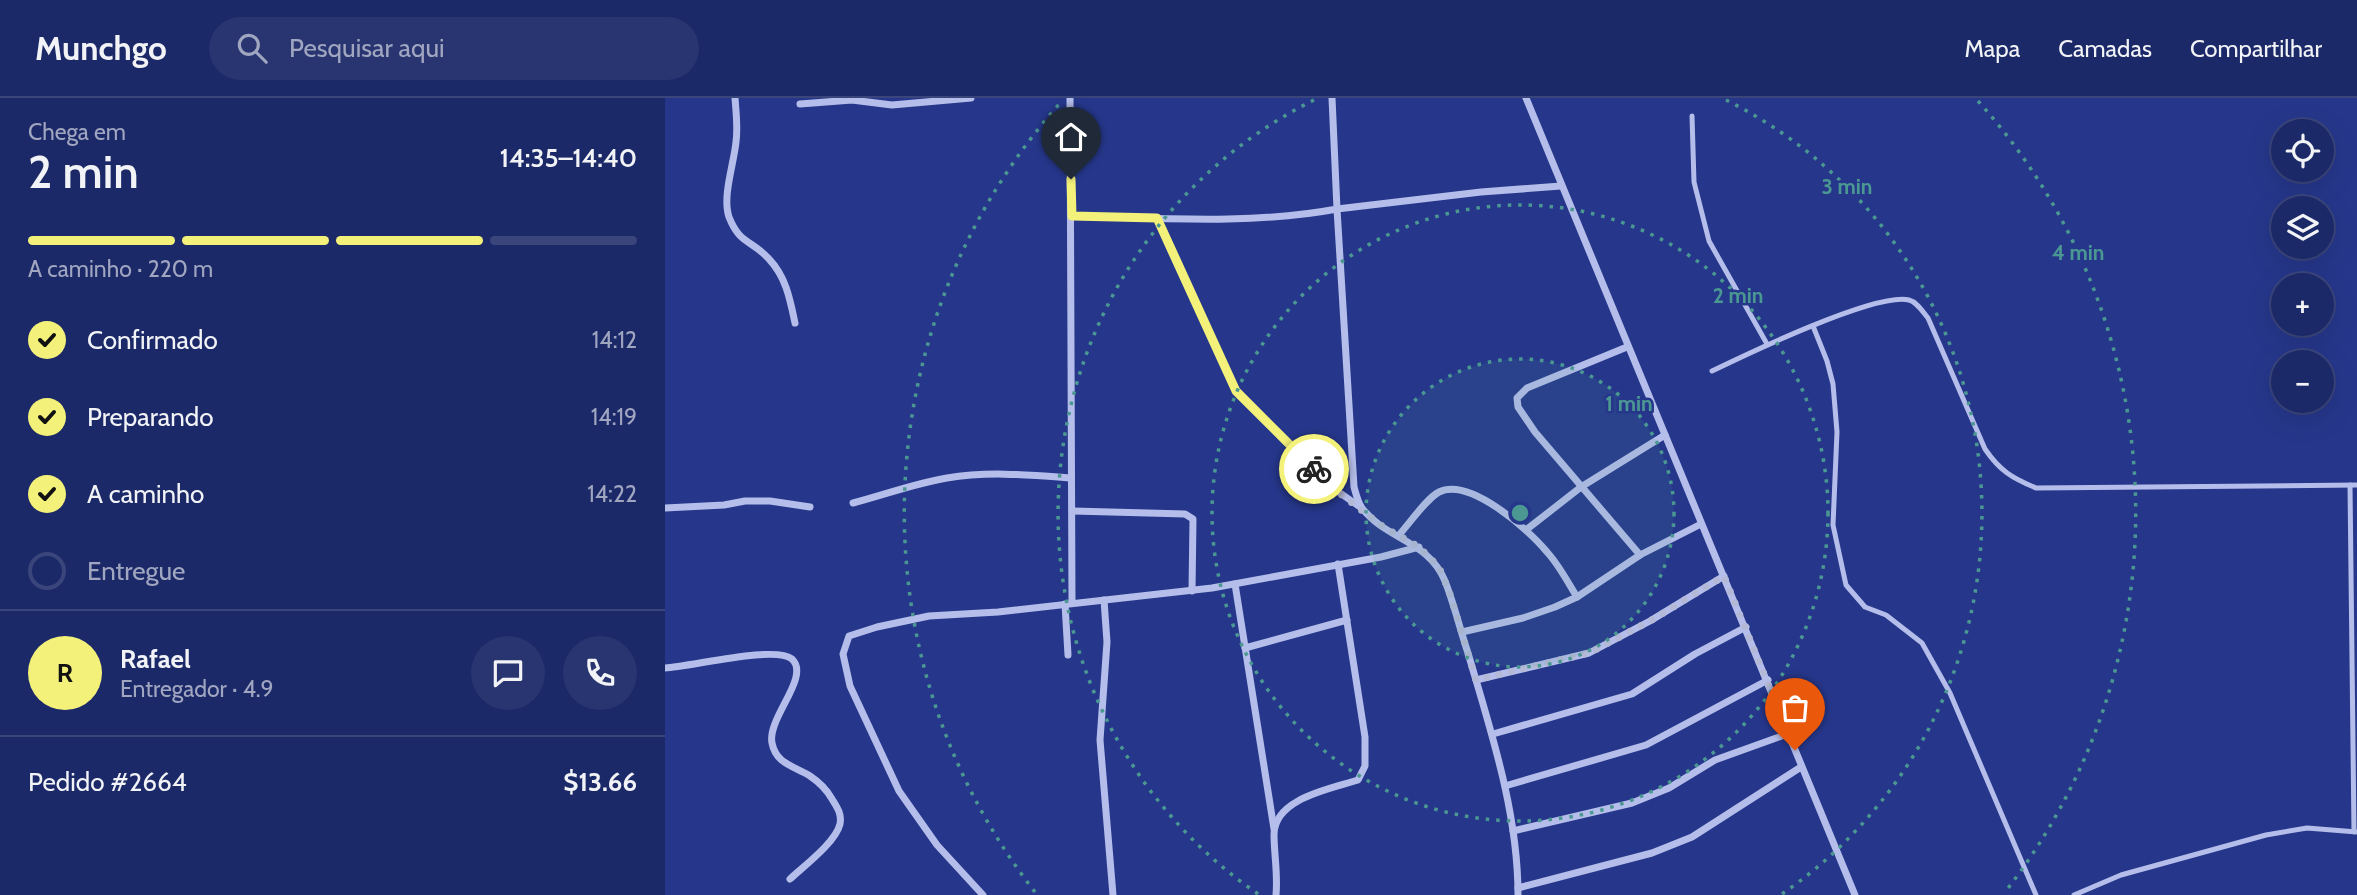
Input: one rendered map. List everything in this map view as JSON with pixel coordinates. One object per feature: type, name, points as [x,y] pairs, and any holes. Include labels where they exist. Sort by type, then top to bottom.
[{"type":"street","points":[[735,98],[737,138],[727,199],[729,215],[736,234],[767,256],[779,270],[788,290],[795,323]]},
{"type":"street","points":[[800,104],[852,100],[892,105],[971,98]]},
{"type":"street","points":[[1068,655],[1073,511],[1070,98]]},
{"type":"street","points":[[1332,98],[1354,487],[1361,507]]},
{"type":"street","points":[[1526,98],[1855,895]]},
{"type":"street","points":[[1072,216],[1157,218],[1303,215],[1481,192],[1561,186]]},
{"type":"street","points":[[1157,218],[1236,391],[1333,488],[1361,507],[1382,526],[1419,547],[1439,567],[1493,734],[1513,831],[1518,891],[1652,853],[1692,837],[1801,767]]},
{"type":"street","points":[[1627,347],[1527,388],[1517,398],[1518,407],[1535,432],[1640,555]]},
{"type":"street","points":[[1526,530],[1581,487],[1665,435]]},
{"type":"street","points":[[853,503],[945,478],[967,475],[1071,478]]},
{"type":"street","points":[[1399,536],[1437,493],[1443,490],[1456,490],[1484,498],[1526,530],[1557,564],[1577,597]]},
{"type":"street","points":[[665,508],[725,505],[745,501],[770,501],[810,507]]},
{"type":"street","points":[[1073,511],[1190,516],[1193,519],[1192,591]]},
{"type":"street","points":[[1462,632],[1539,613],[1577,597],[1640,555],[1702,524]]},
{"type":"street","points":[[983,895],[937,845],[899,791],[850,686],[843,654],[849,636],[877,626],[929,616],[997,612],[1192,591],[1419,547]]},
{"type":"street","points":[[1274,832],[1282,813],[1309,794],[1358,780],[1365,766],[1365,737],[1338,564]]},
{"type":"street","points":[[1476,680],[1589,653],[1641,626],[1724,576]]},
{"type":"street","points":[[1235,584],[1274,832],[1276,895]]},
{"type":"street","points":[[1104,600],[1107,642],[1100,740],[1113,895]]},
{"type":"street","points":[[1245,648],[1347,620]]},
{"type":"street","points":[[1493,734],[1632,694],[1695,654],[1746,627]]},
{"type":"street","points":[[665,668],[764,654],[786,655],[794,661],[797,669],[792,691],[776,717],[771,741],[776,756],[785,764],[811,777],[828,792],[840,810],[840,824],[834,837],[790,879]]},
{"type":"street","points":[[1505,786],[1646,745],[1768,680]]},
{"type":"street","points":[[1513,831],[1632,803],[1669,788],[1715,760],[1790,733]]},
{"type":"lane","points":[[1692,116],[1694,182],[1709,241],[1767,344]]},
{"type":"lane","points":[[1713,371],[1767,344],[1813,326],[1888,301],[1909,300],[1919,306],[1928,318],[1985,449],[1994,462],[2013,479],[2036,488],[2354,485],[2356,832],[2307,828],[2266,835],[2121,875],[2074,895]]},
{"type":"lane","points":[[1813,326],[1833,384],[1837,432],[1833,525],[1846,585],[1865,607],[1887,615],[1922,643],[1950,693],[2036,895]]},
{"type":"way so far","points":[[1314,469],[1333,488],[1361,507],[1382,526],[1419,547],[1439,567],[1476,680],[1589,653],[1650,621],[1724,576],[1795,750]]},
{"type":"route","points":[[1071,179],[1072,216],[1157,218],[1236,391],[1314,469]]}]
